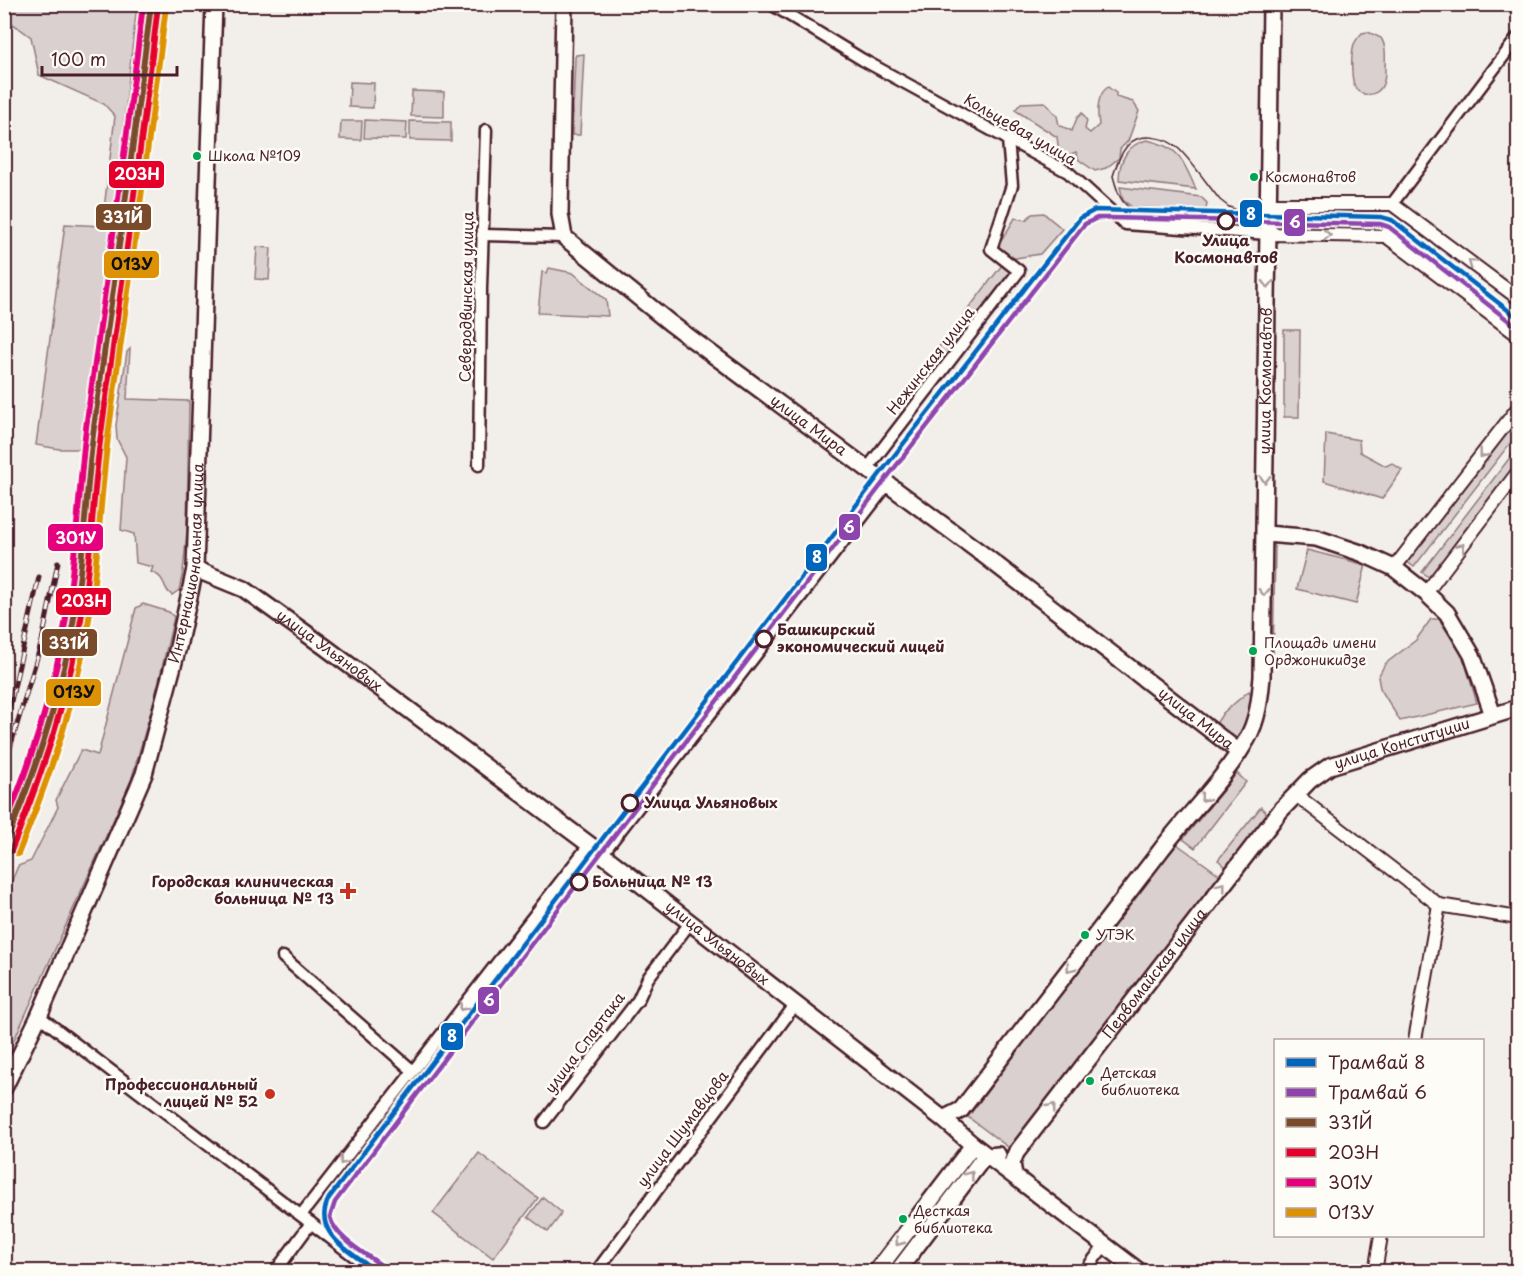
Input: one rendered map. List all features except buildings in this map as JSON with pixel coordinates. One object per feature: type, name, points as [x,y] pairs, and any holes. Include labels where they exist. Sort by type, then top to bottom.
[{"type":"main road","name":"Интернациональная улица","points":[[4,1088],[39,1016],[144,774],[178,647],[195,569],[214,4]]},
{"type":"main road","points":[[564,4],[560,214],[564,237]]},
{"type":"main road","name":"улица Космонавтов","points":[[1239,752],[1248,737],[1260,701],[1262,677],[1271,4]]},
{"type":"main road","name":"улица Мира","points":[[564,237],[670,323],[985,556],[1239,752]]},
{"type":"main road","points":[[1265,534],[1316,538],[1361,553],[1394,568],[1426,593],[1447,614],[1472,655],[1493,716]]},
{"type":"main road","name":"улица Ульяновых","points":[[195,569],[244,589],[602,854],[943,1119],[973,1145],[1140,1272]]},
{"type":"main road","name":"улица Конституции","points":[[1296,795],[1310,780],[1330,766],[1518,708]]},
{"type":"main road","points":[[943,1119],[960,1110],[1169,839],[1223,776],[1239,752]]},
{"type":"main road","name":"Первомайская улица","points":[[1016,1153],[1281,810],[1296,795]]},
{"type":"main road","points":[[876,1272],[973,1145],[965,1129],[960,1110]]},
{"type":"main road","points":[[897,1272],[981,1161],[989,1156],[1016,1153],[1012,1164],[1014,1175]]},
{"type":"street","name":"Кольцевая улица","points":[[771,4],[863,60],[1068,172],[1125,224],[1268,234],[1386,236],[1518,335]]},
{"type":"street","points":[[1392,204],[1518,37]]},
{"type":"street","name":"Северодвинская улица","points":[[479,465],[482,235],[486,130]]},
{"type":"street","name":"Нежинская улица","points":[[866,470],[1019,271],[991,249],[1012,185],[1008,140]]},
{"type":"street","points":[[1268,204],[1392,204],[1518,298]]},
{"type":"street","points":[[482,235],[564,237]]},
{"type":"street","points":[[1394,568],[1518,408]]},
{"type":"street","points":[[1426,593],[1518,472]]},
{"type":"street","points":[[602,854],[887,485]]},
{"type":"street","points":[[1296,795],[1439,904],[1518,918]]},
{"type":"street","points":[[301,1215],[589,845]]},
{"type":"street","points":[[1415,1039],[1439,904]]},
{"type":"street","name":"улица Спартака","points":[[544,1122],[638,1000],[648,978],[690,923]]},
{"type":"street","points":[[283,957],[413,1071]]},
{"type":"street","name":"улица Шумавцова","points":[[596,1272],[795,1005]]},
{"type":"street","points":[[39,1016],[375,1272]]},
{"type":"street","points":[[275,1272],[311,1223]]},
{"type":"street","points":[[1375,1272],[1381,1237]]},
{"type":"street","points":[[1084,1272],[1105,1245]]},
{"type":"shaded area","points":[[5,4],[137,5],[113,220],[82,449],[59,449],[36,445],[65,224],[102,226],[115,116],[104,104],[39,75],[31,37],[5,18]]},
{"type":"shaded area","points":[[1368,32],[1381,38],[1384,45],[1385,77],[1381,88],[1368,95],[1357,90],[1353,81],[1352,54],[1358,38],[1362,33]]},
{"type":"shaded area","points":[[584,54],[580,135],[572,135],[575,57]]},
{"type":"shaded area","points":[[350,82],[374,83],[373,108],[349,107]]},
{"type":"shaded area","points":[[1108,87],[1116,93],[1116,97],[1133,102],[1139,111],[1128,141],[1120,149],[1119,158],[1106,168],[1095,171],[1079,160],[1076,152],[1066,156],[1059,153],[1057,137],[1015,110],[1021,103],[1045,102],[1057,116],[1059,125],[1072,131],[1077,118],[1082,113],[1087,121],[1085,129],[1090,133],[1099,125],[1099,99]]},
{"type":"shaded area","points":[[412,91],[444,92],[444,117],[411,116]]},
{"type":"shaded area","points":[[365,120],[407,122],[406,139],[364,138]]},
{"type":"shaded area","points":[[341,121],[362,121],[361,140],[340,139]]},
{"type":"shaded area","points":[[410,121],[451,122],[451,141],[410,140]]},
{"type":"shaded area","points":[[1147,140],[1174,151],[1184,163],[1196,189],[1119,180],[1119,173],[1126,154],[1135,145]]},
{"type":"shaded area","points":[[1120,187],[1201,197],[1207,203],[1206,209],[1132,207],[1123,200]]},
{"type":"shaded area","points":[[1044,213],[1062,229],[1040,254],[1010,259],[997,248],[1015,218],[1026,220],[1032,214]]},
{"type":"shaded area","points":[[257,247],[271,248],[269,280],[255,279]]},
{"type":"shaded area","points":[[1002,265],[1013,273],[934,377],[923,368]]},
{"type":"shaded area","points":[[549,268],[573,273],[606,300],[608,316],[538,313],[542,272],[547,273]]},
{"type":"shaded area","points":[[1284,330],[1300,330],[1299,417],[1284,417]]},
{"type":"shaded area","points":[[130,349],[127,399],[189,401],[187,531],[179,590],[172,595],[160,577],[151,572],[153,567],[136,563],[134,534],[121,530],[126,457],[117,439],[116,425],[127,352]]},
{"type":"shaded area","points":[[1518,417],[1518,433],[1414,567],[1406,561]]},
{"type":"shaded area","points":[[1326,434],[1359,440],[1360,452],[1386,466],[1392,463],[1402,470],[1382,499],[1324,481]]},
{"type":"shaded area","points":[[1518,447],[1518,463],[1429,577],[1422,572]]},
{"type":"shaded area","points":[[1272,547],[1275,547],[1273,666],[1269,666]]},
{"type":"shaded area","points":[[1307,550],[1366,565],[1356,604],[1297,589]]},
{"type":"shaded area","points":[[143,604],[169,612],[174,617],[156,693],[131,781],[5,1060],[4,987],[8,979],[4,977],[5,897],[18,866],[31,861],[58,807],[56,800],[81,750],[98,755],[136,608]]},
{"type":"shaded area","points":[[1431,619],[1439,619],[1463,656],[1477,703],[1400,721],[1380,688],[1378,677],[1385,664],[1416,640]]},
{"type":"shaded area","points":[[1249,691],[1254,701],[1239,745],[1219,727],[1217,722],[1223,713]]},
{"type":"shaded area","points":[[1237,773],[1246,782],[1195,848],[1183,839]]},
{"type":"shaded area","points":[[1261,807],[1269,816],[1228,869],[1218,860]]},
{"type":"shaded area","points":[[1174,842],[1224,878],[1012,1150],[968,1117]]},
{"type":"shaded area","points":[[479,1153],[538,1198],[493,1258],[433,1213]]},
{"type":"shaded area","points":[[543,1197],[561,1212],[548,1232],[528,1217]]},
{"type":"tram line","points":[[1144,216],[1122,201],[1113,176],[1120,156],[1127,146],[1132,141],[1146,137],[1153,137],[1174,145],[1190,161],[1220,200],[1229,207],[1248,214]]},
{"type":"tram line","name":"8","points":[[377,1272],[346,1250],[330,1232],[325,1222],[325,1211],[329,1198],[886,466],[1080,218],[1095,210],[1381,217],[1392,220],[1518,318]]},
{"type":"tram line","name":"6","points":[[382,1266],[338,1232],[330,1217],[335,1202],[892,471],[1085,224],[1097,218],[1380,224],[1389,227],[1513,324]]},
{"type":"railway","points":[[4,768],[42,641],[58,562]]},
{"type":"railway","points":[[4,732],[39,577]]},
{"type":"transit line","name":"301У","points":[[4,827],[43,718],[58,662],[68,605],[86,428],[143,4]]},
{"type":"transit line","name":"331Й","points":[[4,847],[43,742],[59,689],[71,635],[79,583],[94,427],[151,4]]},
{"type":"transit line","name":"203Н","points":[[11,851],[34,792],[63,701],[83,608],[99,450],[158,5]]},
{"type":"transit line","name":"013У","points":[[18,854],[42,794],[62,732],[86,638],[94,584],[109,429],[166,6]]},
{"type":"place","name":"Школа №109","points":[[197,156]]},
{"type":"place","name":"Космонавтов","points":[[1254,177]]},
{"type":"place","name":"Улица Космонавтов","points":[[1226,221]]},
{"type":"place","name":"Башкирский экономический лицей","points":[[764,639]]},
{"type":"place","name":"Площадь имени Орджоникидзе","points":[[1253,651]]},
{"type":"place","name":"Улица Ульяновых","points":[[630,803]]},
{"type":"place","name":"Больница № 13","points":[[579,882]]},
{"type":"place","name":"Городская клиническая больница № 13","points":[[348,891]]},
{"type":"place","name":"УТЭК","points":[[1085,935]]},
{"type":"place","name":"Детская библиотека","points":[[1090,1081]]},
{"type":"place","name":"Профессиональный лицей № 52","points":[[270,1094]]},
{"type":"place","name":"Десткая библиотека","points":[[903,1219]]}]
